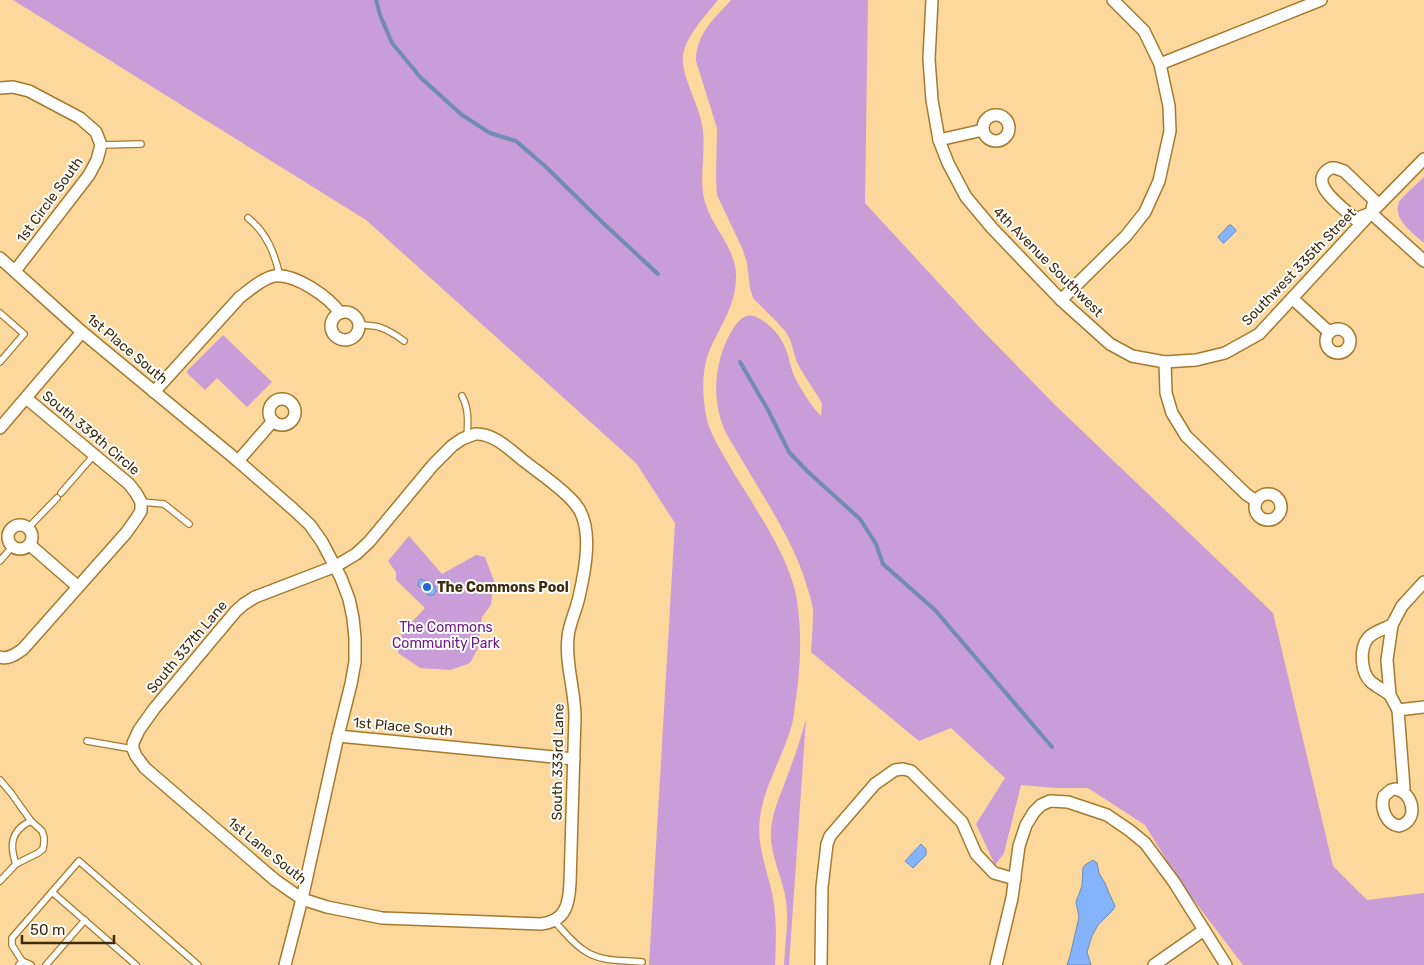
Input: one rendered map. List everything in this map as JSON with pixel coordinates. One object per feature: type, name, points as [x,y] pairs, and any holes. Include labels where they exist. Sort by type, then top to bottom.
[{"type":"street","name":"4th Avenue Southwest","points":[[932,0],[929,59],[932,100],[939,140],[948,163],[966,197],[992,228],[1061,300],[1110,344],[1132,356]]},
{"type":"street","points":[[1061,300],[1126,236],[1145,212],[1159,181],[1170,131],[1169,106],[1160,64],[1144,31],[1113,0]]},
{"type":"street","points":[[1160,64],[1321,0]]},
{"type":"street","points":[[0,88],[13,87],[29,91],[80,118],[96,132],[101,146]]},
{"type":"street","points":[[939,140],[983,130]]},
{"type":"street","name":"1st Circle South","points":[[15,271],[89,176],[101,146]]},
{"type":"street","name":"Southwest 335th Street","points":[[1132,356],[1165,362],[1196,360],[1224,354],[1259,334],[1371,213],[1424,159]]},
{"type":"street","name":"Southwest 335th Street","points":[[1340,169],[1374,200],[1371,213],[1355,218],[1325,192],[1321,179],[1326,170],[1340,169]]},
{"type":"street","points":[[1371,213],[1424,261]]},
{"type":"street","name":"1st Place South","points":[[0,258],[82,332],[238,461],[310,525],[336,566],[349,599],[355,638],[355,662],[338,736],[574,759]]},
{"type":"street","points":[[154,392],[240,297],[257,284],[273,276],[290,277],[306,284],[335,306],[340,314]]},
{"type":"street","points":[[1292,299],[1329,332]]},
{"type":"street","points":[[350,313],[359,324],[354,337],[340,340],[333,334],[331,329],[333,320],[340,314],[350,313]]},
{"type":"street","points":[[0,428],[82,332]]},
{"type":"street","points":[[1165,362],[1166,393],[1172,412],[1186,436],[1246,494],[1256,501]]},
{"type":"street","name":"South 339th Circle","points":[[26,398],[130,484],[141,502]]},
{"type":"street","points":[[238,461],[273,421]]},
{"type":"street","name":"South 333rd Lane","points":[[467,436],[483,434],[506,446],[572,499],[584,520],[586,531],[580,594],[568,639],[568,654],[575,704],[570,893],[566,909],[557,919]]},
{"type":"street","name":"South 337th Lane","points":[[133,749],[133,742],[142,724],[236,611],[255,597],[336,566],[352,557],[369,542],[433,465],[452,446],[467,436]]},
{"type":"street","points":[[0,657],[14,656],[23,649],[126,533],[140,511],[141,502]]},
{"type":"street","points":[[19,525],[24,525],[28,528],[32,536],[30,546],[21,550],[12,547],[8,538],[11,529],[19,525]]},
{"type":"street","points":[[30,546],[77,586]]},
{"type":"street","points":[[1390,695],[1387,660],[1392,625],[1402,606],[1424,582]]},
{"type":"street","points":[[1392,625],[1369,637],[1365,643],[1362,660],[1370,681],[1383,688],[1390,695],[1398,710],[1403,791]]},
{"type":"street","points":[[1398,710],[1424,707]]},
{"type":"street","points":[[285,965],[302,899],[338,736]]},
{"type":"street","name":"1st Lane South","points":[[133,749],[139,762],[159,781],[275,880],[302,899],[335,909],[382,918],[541,924],[557,919]]},
{"type":"street","points":[[821,965],[822,886],[826,844],[830,836],[876,784],[895,770],[911,771],[962,822],[976,854],[994,873],[1015,880]]},
{"type":"street","points":[[996,965],[1012,898],[1019,846],[1026,825],[1034,812],[1041,805],[1050,801],[1068,802],[1107,815],[1145,843],[1174,882],[1226,965]]},
{"type":"street","points":[[1154,965],[1204,930]]},
{"type":"lane","points":[[101,146],[142,144]]},
{"type":"lane","points":[[248,218],[257,225],[266,238],[276,259],[280,277]]},
{"type":"lane","points":[[0,313],[24,334],[0,362]]},
{"type":"lane","points":[[359,324],[377,326],[404,341]]},
{"type":"lane","points":[[462,396],[466,403],[468,416],[467,436]]},
{"type":"lane","points":[[28,528],[95,455]]},
{"type":"lane","points":[[141,502],[164,504],[189,524]]},
{"type":"lane","points":[[0,561],[12,547]]},
{"type":"lane","points":[[87,741],[133,749]]},
{"type":"lane","points":[[0,780],[12,793],[31,821],[42,831],[44,843],[38,853],[16,864],[0,881]]},
{"type":"lane","points":[[16,864],[12,851],[13,837],[25,824],[31,821]]},
{"type":"lane","points":[[31,965],[20,963],[12,945],[12,938],[80,861],[198,965]]},
{"type":"lane","points":[[52,892],[136,965]]},
{"type":"lane","points":[[557,919],[577,945],[592,955],[602,958],[642,962]]},
{"type":"lane","points":[[46,965],[85,920]]},
{"type":"green space","points":[[13,0],[718,0],[692,34],[683,56],[685,74],[702,125],[704,144],[702,183],[705,202],[708,212],[733,257],[736,277],[731,305],[707,357],[703,384],[704,402],[709,427],[715,440],[782,555],[795,591],[799,620],[799,669],[793,722],[765,795],[759,828],[761,848],[774,906],[776,932],[775,965],[649,965],[675,523],[636,463],[366,220]]},
{"type":"green space","points":[[731,0],[868,0],[865,203],[982,330],[1055,405],[1273,613],[1333,866],[1367,900],[1424,893],[1424,965],[1243,965],[1180,882],[1145,825],[1088,788],[1021,785],[1004,853],[995,865],[976,824],[1005,778],[951,728],[919,741],[811,652],[813,610],[803,574],[783,530],[725,431],[716,396],[720,359],[729,336],[740,320],[746,316],[753,316],[768,324],[781,338],[794,376],[821,416],[822,403],[796,360],[790,339],[785,331],[753,298],[743,250],[717,195],[717,128],[696,61],[699,43],[707,27]]},
{"type":"green space","points":[[1424,177],[1424,243],[1401,220],[1398,208],[1399,202]]},
{"type":"green space","points":[[223,335],[272,382],[247,407],[217,378],[205,390],[186,372]]},
{"type":"green space","name":"The Commons Community Park","points":[[409,536],[442,574],[476,555],[485,557],[494,581],[491,605],[482,617],[478,648],[470,663],[451,670],[420,668],[398,653],[402,632],[425,608],[396,580],[396,572],[388,561]]},
{"type":"green space","points":[[806,719],[789,965],[784,965],[787,908],[772,847],[771,829],[776,808]]},
{"type":"water","points":[[1229,225],[1236,231],[1223,243],[1218,237]]},
{"type":"water","name":"The Commons Pool","points":[[421,579],[433,584],[436,591],[434,595],[428,595],[425,590],[418,586]]},
{"type":"water","points":[[921,844],[926,849],[926,855],[913,868],[905,861]]},
{"type":"water","points":[[1093,860],[1097,863],[1099,873],[1115,906],[1098,925],[1092,936],[1087,952],[1091,965],[1067,965],[1079,917],[1076,902],[1082,886],[1083,868]]},
{"type":"waterway","points":[[376,0],[392,43],[421,78],[462,115],[490,133],[516,141],[545,166],[658,274]]},
{"type":"waterway","points":[[740,362],[768,410],[789,452],[860,519],[876,544],[883,564],[935,610],[1052,747]]},
{"type":"place","name":"The Commons Pool","points":[[427,587]]}]
